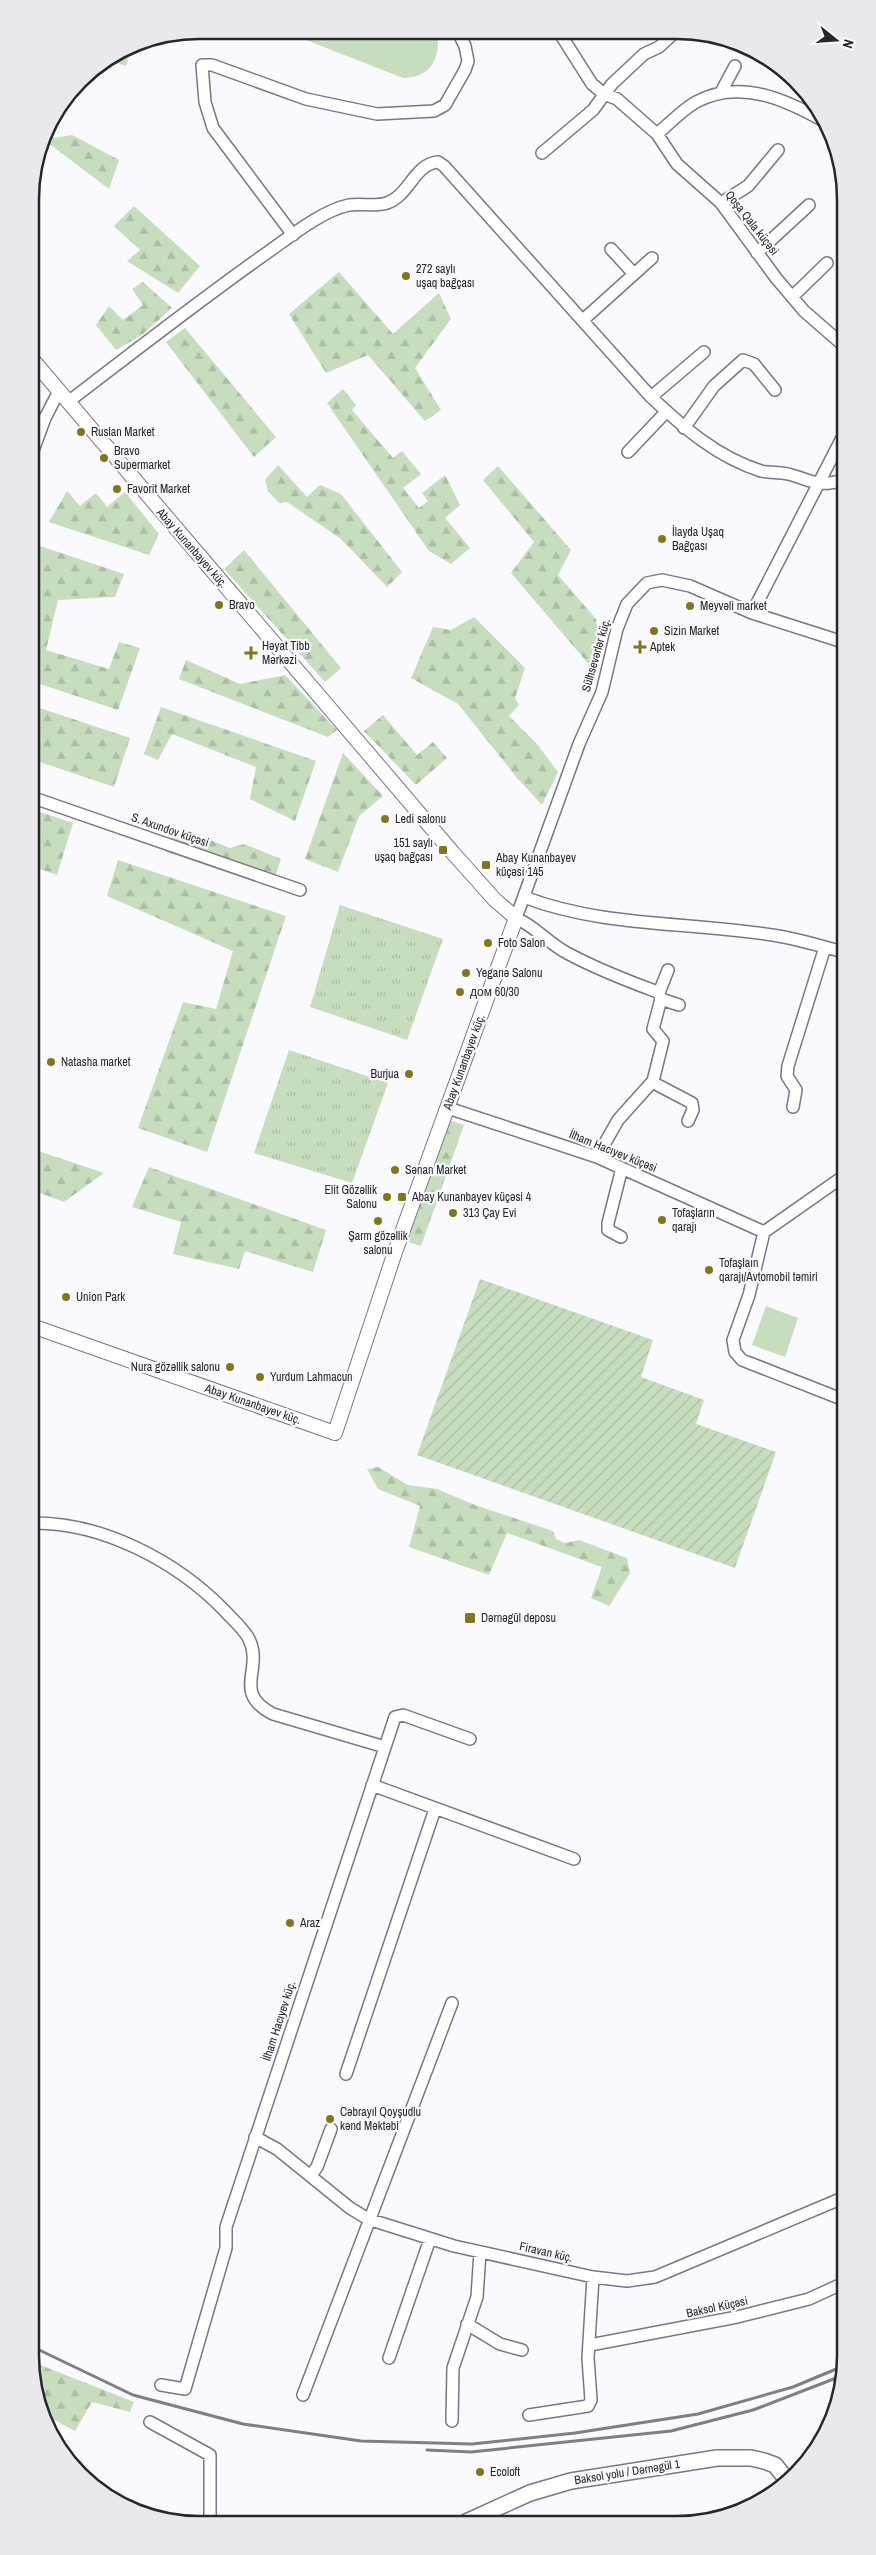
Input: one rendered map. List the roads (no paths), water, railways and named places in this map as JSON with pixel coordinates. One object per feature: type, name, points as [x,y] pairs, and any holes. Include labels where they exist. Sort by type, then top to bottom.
[{"type":"main road","name":"Baksol yolu / Dərnəgül 1","points":[[479,2516],[530,2493],[571,2481],[718,2458],[751,2458],[764,2461],[775,2465],[784,2476]]},
{"type":"street","points":[[293,235],[213,128],[205,102],[202,65],[212,65],[306,99],[376,114],[434,111],[445,104],[465,70],[468,61],[460,39]]},
{"type":"street","name":"Qoşa Qala küçəsi","points":[[563,39],[592,84],[604,94],[617,99],[657,134],[677,164],[721,203],[804,311],[837,340]]},
{"type":"street","points":[[542,153],[578,125],[593,110],[604,94],[644,54],[659,47],[668,39]]},
{"type":"street","points":[[721,92],[735,66]]},
{"type":"street","points":[[657,134],[695,103],[721,92],[746,91],[779,99],[814,116]]},
{"type":"street","points":[[721,203],[748,186],[778,150]]},
{"type":"street","points":[[39,434],[45,418],[63,397],[293,235],[324,216],[349,205],[388,203],[399,195],[425,165],[438,162],[444,166],[651,397],[684,428],[727,457],[763,471],[788,474],[817,484],[837,481]]},
{"type":"street","points":[[757,252],[809,205]]},
{"type":"street","points":[[611,249],[634,274]]},
{"type":"street","points":[[582,320],[652,258]]},
{"type":"street","points":[[792,297],[827,263]]},
{"type":"street","points":[[651,397],[704,352]]},
{"type":"street","points":[[684,428],[714,386],[743,360],[754,364],[775,390]]},
{"type":"street","name":"Abay Kunanbayev küç.","points":[[39,368],[453,853],[495,900],[516,918],[395,1252],[335,1433],[39,1328]]},
{"type":"street","points":[[628,452],[666,412]]},
{"type":"street","points":[[752,613],[837,447]]},
{"type":"street","name":"Sülhsevərlər küç.","points":[[516,918],[579,744],[602,692],[617,629],[627,604],[647,583],[662,580],[690,586],[752,613],[837,640]]},
{"type":"street","name":"S. Axundov küçəsi","points":[[39,800],[300,890]]},
{"type":"street","points":[[524,898],[555,908],[596,916],[784,937],[837,950]]},
{"type":"street","points":[[516,918],[531,925],[565,952],[679,1005]]},
{"type":"street","points":[[793,1108],[796,1090],[787,1076],[788,1066],[825,947]]},
{"type":"street","points":[[597,1157],[618,1120],[652,1082],[662,1041],[653,1029],[668,970]]},
{"type":"street","points":[[652,1082],[692,1103],[694,1110],[688,1121]]},
{"type":"street","name":"İlham Hacıyev küçəsi","points":[[448,1108],[597,1157],[764,1232]]},
{"type":"street","points":[[621,1237],[608,1230],[608,1223],[622,1168]]},
{"type":"street","points":[[837,1181],[764,1232],[749,1294],[733,1340],[735,1352],[742,1360],[837,1397]]},
{"type":"street","points":[[39,1523],[51,1523],[85,1530],[127,1543],[156,1556],[206,1592],[249,1639],[253,1666],[250,1680],[252,1694],[258,1706],[273,1714],[385,1747]]},
{"type":"street","name":"İlham Hacıyev küç.","points":[[161,2386],[185,2389],[226,2248],[226,2227],[396,1717],[403,1714],[470,1740]]},
{"type":"street","points":[[372,1785],[574,1859]]},
{"type":"street","points":[[346,2074],[435,1809]]},
{"type":"street","points":[[303,2395],[368,2219],[452,2003]]},
{"type":"street","points":[[310,2176],[317,2167],[331,2129]]},
{"type":"street","name":"Firavan küç.","points":[[255,2137],[277,2149],[368,2219],[430,2239],[480,2252],[593,2277],[627,2281],[655,2277],[837,2200]]},
{"type":"street","points":[[389,2358],[430,2239]]},
{"type":"street","points":[[452,2421],[453,2368],[479,2288],[477,2277],[480,2252]]},
{"type":"street","points":[[529,2415],[588,2406],[591,2400],[588,2358],[593,2277]]},
{"type":"street","name":"Baksol Küçəsi","points":[[590,2345],[738,2317],[809,2299],[837,2286]]},
{"type":"street","points":[[467,2324],[500,2344],[522,2350]]},
{"type":"street","points":[[150,2422],[210,2455],[210,2516]]},
{"type":"railway","points":[[39,2350],[133,2395],[243,2424],[361,2441],[472,2444],[575,2433],[698,2414],[793,2387],[837,2369]]},
{"type":"railway","points":[[427,2450],[471,2452],[671,2431],[753,2410],[836,2378]]},
{"type":"place","name":"272 saylı uşaq bağçası","points":[[406,276]]},
{"type":"place","name":"Ruslan Market","points":[[81,432]]},
{"type":"place","name":"Bravo Supermarket","points":[[104,458]]},
{"type":"place","name":"Favorit Market","points":[[117,489]]},
{"type":"place","name":"İlayda Uşaq Bağçası","points":[[662,539]]},
{"type":"place","name":"Bravo","points":[[219,605]]},
{"type":"place","name":"Meyvəli market","points":[[690,606]]},
{"type":"place","name":"Sizin Market","points":[[654,631]]},
{"type":"place","name":"Aptek","points":[[640,647]]},
{"type":"place","name":"Həyat Tibb Mərkəzi","points":[[251,653]]},
{"type":"place","name":"Ledi salonu","points":[[385,819]]},
{"type":"place","name":"151 saylı uşaq bağçası","points":[[443,850]]},
{"type":"place","name":"Abay Kunanbayev küçəsi 145","points":[[486,865]]},
{"type":"place","name":"Foto Salon","points":[[488,943]]},
{"type":"place","name":"Yeganə Salonu","points":[[466,973]]},
{"type":"place","name":"дом 60/30","points":[[460,992]]},
{"type":"place","name":"Natasha market","points":[[51,1062]]},
{"type":"place","name":"Burjua","points":[[409,1074]]},
{"type":"place","name":"Sənan Market","points":[[395,1170]]},
{"type":"place","name":"Elit Gözəllik Salonu","points":[[387,1197]]},
{"type":"place","name":"Abay Kunanbayev küçəsi 4","points":[[402,1197]]},
{"type":"place","name":"313 Çay Evi","points":[[453,1213]]},
{"type":"place","name":"Tofaşların qarajı","points":[[662,1220]]},
{"type":"place","name":"Şarm gözəllik salonu","points":[[378,1221]]},
{"type":"place","name":"Tofaşlaın qarajı/Avtomobil təmiri","points":[[709,1270]]},
{"type":"place","name":"Union Park","points":[[66,1297]]},
{"type":"place","name":"Nura gözəllik salonu","points":[[230,1367]]},
{"type":"place","name":"Yurdum Lahmacun","points":[[260,1377]]},
{"type":"place","name":"Dərnəgül deposu","points":[[470,1618]]},
{"type":"place","name":"Araz","points":[[290,1923]]},
{"type":"place","name":"Cəbrayıl Qoyşudlu kənd Məktəbi","points":[[330,2119]]},
{"type":"place","name":"Ecoloft","points":[[480,2472]]}]
